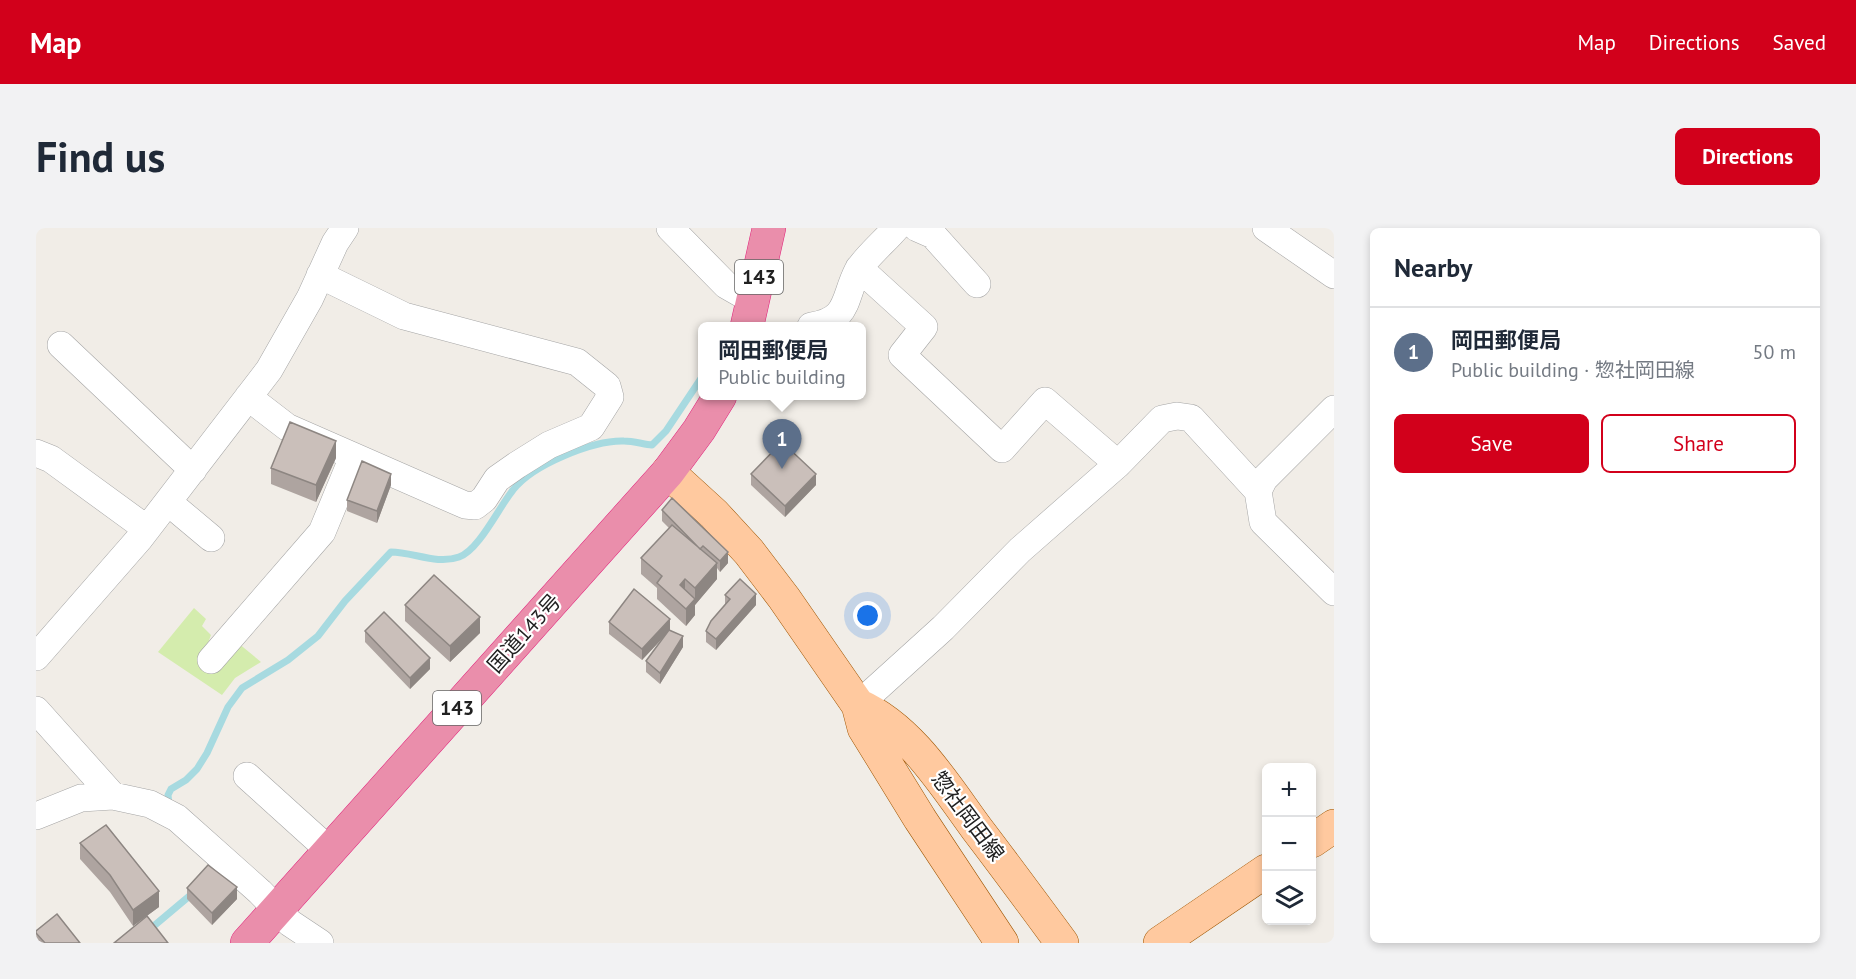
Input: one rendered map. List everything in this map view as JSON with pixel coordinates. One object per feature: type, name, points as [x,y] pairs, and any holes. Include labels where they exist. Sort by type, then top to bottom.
[{"type":"highway","name":"143","points":[[751,314],[769,228]]},
{"type":"highway","name":"国道143号","points":[[247,943],[668,472],[718,400]]},
{"type":"main road","name":"惣社岡田線","points":[[668,472],[714,513],[749,552],[784,598],[858,705],[864,728],[870,738],[920,819],[1002,943]]},
{"type":"main road","name":"惣社岡田線","points":[[858,705],[876,713],[891,725],[928,764],[1062,943]]},
{"type":"main road","points":[[1316,838],[1334,826]]},
{"type":"main road","points":[[1160,943],[1262,874]]},
{"type":"street","points":[[670,228],[751,314]]},
{"type":"street","points":[[830,322],[841,312],[859,268],[896,228]]},
{"type":"street","points":[[917,228],[933,235],[977,284]]},
{"type":"street","points":[[1266,228],[1334,276]]},
{"type":"street","points":[[36,657],[147,530],[269,370],[310,298],[340,230]]},
{"type":"street","points":[[859,268],[924,327],[902,355],[1002,449],[1045,401],[1118,464]]},
{"type":"street","points":[[248,398],[287,427],[465,505],[476,506],[484,499],[497,479],[517,465],[549,445],[591,427],[610,397],[607,386],[577,362],[404,316],[320,275]]},
{"type":"street","points":[[61,345],[194,470]]},
{"type":"street","points":[[1258,491],[1264,479],[1334,409]]},
{"type":"street","points":[[858,705],[943,628],[1020,550],[1118,464],[1161,419],[1177,416],[1191,418],[1258,491],[1263,522],[1334,592]]},
{"type":"street","points":[[36,453],[51,459],[147,530]]},
{"type":"street","points":[[211,660],[322,532],[353,457]]},
{"type":"street","points":[[168,502],[211,538]]},
{"type":"street","points":[[36,710],[113,796]]},
{"type":"street","points":[[248,776],[330,851]]},
{"type":"street","points":[[36,816],[81,798],[113,796],[150,804],[177,818],[260,892],[290,923],[320,943]]},
{"type":"green space","points":[[194,608],[206,619],[202,626],[211,635],[204,654],[238,643],[261,662],[235,678],[222,695],[158,652]]},
{"type":"building","points":[[290,422],[336,441],[316,485],[271,468]]},
{"type":"building","points":[[782,442],[816,474],[785,506],[751,474]]},
{"type":"building","points":[[362,461],[391,474],[377,511],[347,500]]},
{"type":"building","points":[[672,498],[728,552],[720,561],[703,546],[700,549],[662,510]]},
{"type":"building","points":[[672,525],[717,563],[695,588],[685,579],[680,585],[695,599],[686,609],[657,583],[662,576],[641,558]]},
{"type":"building","points":[[434,575],[480,617],[450,646],[405,605]]},
{"type":"building","points":[[740,579],[756,594],[716,639],[706,631],[711,621],[730,599],[725,595]]},
{"type":"building","points":[[634,589],[670,619],[642,649],[609,622]]},
{"type":"building","points":[[384,612],[430,658],[410,678],[365,631]]},
{"type":"building","points":[[669,630],[683,636],[660,673],[646,661]]},
{"type":"building","points":[[106,825],[159,891],[133,910],[110,875],[80,843]]},
{"type":"building","points":[[208,865],[237,887],[212,913],[187,888]]},
{"type":"building","points":[[57,914],[80,943],[45,943],[36,933]]},
{"type":"building","points":[[147,916],[168,943],[114,943]]},
{"type":"waterway","points":[[169,805],[168,795],[171,789],[186,780],[197,769],[228,707],[242,688],[288,660],[318,636],[345,601],[391,552],[442,560],[459,557],[474,546],[513,490],[534,472],[580,449],[596,445],[624,441],[652,445],[666,431],[698,383]]},
{"type":"waterway","points":[[149,930],[193,893]]},
{"type":"place","name":"岡田郵便局","points":[[782,469]]}]
